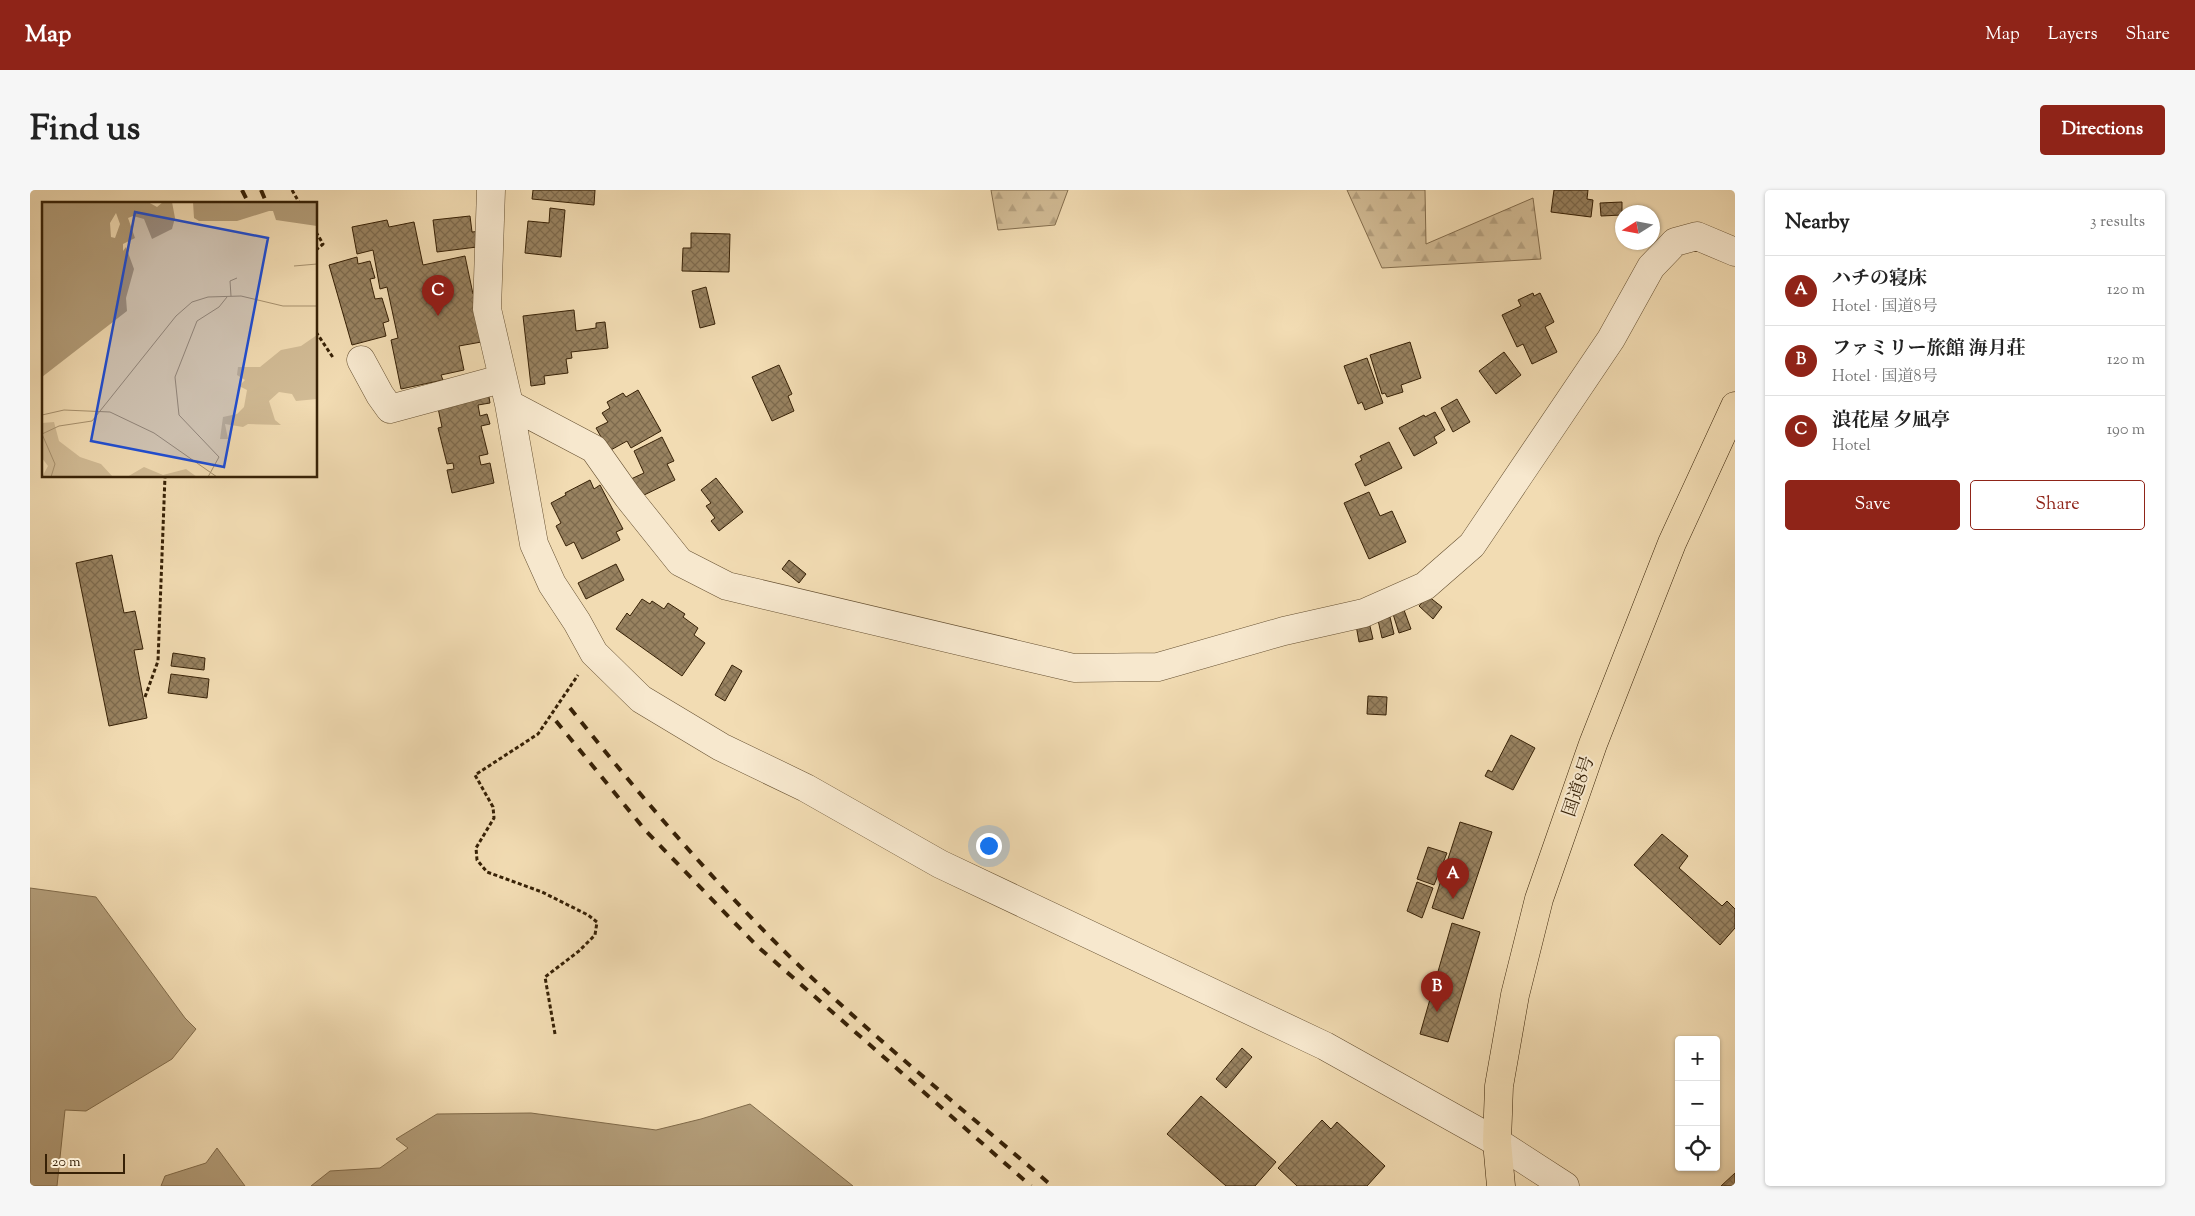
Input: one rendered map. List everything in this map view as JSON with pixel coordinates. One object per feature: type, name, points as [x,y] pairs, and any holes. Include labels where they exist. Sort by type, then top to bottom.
[{"type":"highway","name":"国道8号","points":[[1501,1186],[1497,1142],[1500,1086],[1514,994],[1539,898],[1593,744],[1672,543],[1735,406]]},
{"type":"street","points":[[491,190],[487,309],[534,544],[552,584],[594,652],[642,699],[721,747],[806,788],[940,864],[1325,1046],[1497,1142],[1565,1186]]},
{"type":"street","points":[[361,360],[390,409],[505,392],[594,449],[628,497],[680,562],[727,586],[1074,668],[1158,667],[1284,631],[1364,613],[1425,586],[1472,544],[1611,339],[1651,267],[1675,242],[1696,236],[1735,252]]},
{"type":"path","points":[[292,190],[299,202]]},
{"type":"path","points":[[318,235],[323,244],[318,248]]},
{"type":"path","points":[[145,697],[158,660],[165,478]]},
{"type":"path","points":[[555,1034],[545,978],[579,951],[595,935],[598,922],[542,892],[487,872],[476,860],[476,848],[494,818],[493,807],[475,776],[538,734],[594,652]]},
{"type":"green space","points":[[991,190],[1068,190],[1055,225],[998,230]]},
{"type":"green space","points":[[1347,190],[1425,190],[1426,244],[1533,198],[1541,259],[1382,268]]},
{"type":"shaded area","points":[[30,888],[96,897],[185,1018],[196,1029],[172,1059],[86,1111],[65,1110],[57,1186],[30,1186]]},
{"type":"shaded area","points":[[750,1104],[853,1186],[311,1186],[330,1171],[380,1168],[408,1148],[396,1139],[437,1114],[531,1113],[656,1130]]},
{"type":"shaded area","points":[[217,1148],[245,1186],[161,1186],[165,1176],[206,1163]]},
{"type":"building","points":[[533,190],[595,190],[594,205],[532,199]]},
{"type":"building","points":[[1554,190],[1588,190],[1587,199],[1593,200],[1591,217],[1551,212]]},
{"type":"building","points":[[1622,202],[1622,205],[1615,205],[1615,215],[1601,216],[1600,203]]},
{"type":"building","points":[[550,208],[565,210],[561,257],[525,253],[528,221],[549,223]]},
{"type":"building","points":[[470,216],[472,232],[483,231],[485,246],[437,252],[433,220]]},
{"type":"building","points":[[387,220],[389,227],[414,222],[423,265],[465,256],[473,294],[477,293],[487,341],[459,346],[464,370],[441,375],[443,380],[401,389],[391,340],[398,338],[387,287],[380,289],[373,250],[357,254],[352,227]]},
{"type":"building","points":[[691,233],[730,234],[729,272],[682,271],[683,248],[691,248]]},
{"type":"building","points":[[357,257],[358,264],[370,261],[375,278],[370,279],[375,299],[382,298],[389,321],[383,323],[386,336],[352,345],[329,265]]},
{"type":"building","points":[[706,287],[715,324],[700,328],[692,291]]},
{"type":"building","points":[[1533,293],[1534,296],[1540,293],[1554,322],[1545,327],[1557,352],[1532,364],[1523,344],[1517,347],[1502,315],[1521,306],[1518,300]]},
{"type":"building","points":[[574,310],[576,331],[596,328],[596,323],[605,322],[608,348],[571,352],[572,358],[566,359],[568,373],[544,376],[545,384],[531,386],[523,316]]},
{"type":"building","points":[[1410,342],[1421,378],[1401,385],[1403,392],[1387,397],[1385,393],[1382,394],[1370,355]]},
{"type":"building","points":[[1504,352],[1521,375],[1496,394],[1479,371]]},
{"type":"building","points":[[1367,358],[1383,403],[1365,410],[1362,402],[1358,404],[1344,366]]},
{"type":"building","points":[[779,365],[792,394],[788,396],[794,411],[772,421],[752,377]]},
{"type":"building","points":[[638,390],[661,431],[631,448],[627,441],[609,451],[596,428],[608,422],[602,413],[610,408],[607,402],[623,393],[626,397]]},
{"type":"building","points":[[488,391],[490,403],[478,405],[480,416],[487,414],[490,424],[481,426],[488,454],[479,456],[481,465],[490,463],[494,483],[452,493],[447,470],[454,469],[453,463],[447,464],[438,428],[442,427],[438,408]]},
{"type":"building","points":[[1457,399],[1470,422],[1453,432],[1441,408]]},
{"type":"building","points":[[1435,412],[1445,430],[1434,437],[1437,443],[1414,456],[1399,428],[1424,415],[1425,417]]},
{"type":"building","points":[[662,437],[674,461],[667,464],[675,480],[640,497],[631,479],[644,473],[634,451]]},
{"type":"building","points":[[1389,442],[1402,468],[1365,486],[1355,464],[1362,460],[1360,456]]},
{"type":"building","points":[[716,478],[743,512],[719,531],[711,521],[715,518],[706,506],[711,503],[701,490]]},
{"type":"building","points":[[590,480],[594,489],[600,485],[623,529],[616,532],[620,540],[582,559],[574,542],[566,546],[556,526],[561,523],[551,503],[566,495],[565,493]]},
{"type":"building","points":[[1369,492],[1380,516],[1392,511],[1406,542],[1369,559],[1344,503]]},
{"type":"building","points":[[112,555],[124,613],[135,611],[143,649],[134,650],[147,718],[109,726],[76,563]]},
{"type":"building","points":[[789,560],[806,574],[799,583],[782,569]]},
{"type":"building","points":[[616,564],[624,580],[586,599],[578,583]]},
{"type":"building","points":[[1428,596],[1442,607],[1433,619],[1419,606]]},
{"type":"building","points":[[642,599],[650,604],[652,601],[664,609],[668,603],[685,614],[683,617],[698,628],[694,635],[705,643],[682,676],[616,629],[627,613],[630,616]]},
{"type":"building","points":[[1404,610],[1411,629],[1399,633],[1393,614]]},
{"type":"building","points":[[1390,617],[1394,634],[1382,638],[1378,620]]},
{"type":"building","points":[[1369,622],[1373,639],[1359,642],[1356,625]]},
{"type":"building","points":[[173,653],[205,658],[204,670],[171,666]]},
{"type":"building","points":[[732,665],[742,671],[725,701],[715,695]]},
{"type":"building","points":[[171,674],[209,679],[207,698],[168,693]]},
{"type":"building","points":[[1368,696],[1387,697],[1386,715],[1367,714]]},
{"type":"building","points":[[1511,735],[1535,748],[1513,790],[1485,776],[1488,770],[1492,772]]},
{"type":"building","points":[[1460,822],[1492,832],[1463,919],[1432,908]]},
{"type":"building","points":[[1662,834],[1688,856],[1679,868],[1722,906],[1727,901],[1735,909],[1735,928],[1720,945],[1634,865]]},
{"type":"building","points":[[1428,847],[1447,853],[1434,885],[1417,879]]},
{"type":"building","points":[[1417,882],[1433,888],[1422,918],[1407,911]]},
{"type":"building","points":[[1452,923],[1480,932],[1448,1042],[1420,1034]]},
{"type":"building","points":[[1242,1048],[1252,1057],[1226,1088],[1216,1079]]},
{"type":"building","points":[[1201,1096],[1276,1162],[1255,1186],[1226,1186],[1167,1134]]},
{"type":"building","points":[[1322,1120],[1331,1129],[1337,1122],[1385,1166],[1367,1186],[1297,1186],[1278,1168]]},
{"type":"building","points":[[1735,1173],[1735,1186],[1721,1186]]},
{"type":"railway","points":[[242,190],[248,202]]},
{"type":"railway","points":[[261,190],[266,202]]},
{"type":"railway","points":[[570,708],[673,832],[782,949],[881,1040],[1052,1186]]},
{"type":"railway","points":[[556,721],[645,830],[757,946],[1031,1186]]},
{"type":"place","name":"浪花屋 夕凪亭","points":[[438,316]]},
{"type":"place","name":"ハチの寝床","points":[[1453,899]]},
{"type":"place","name":"ファミリー旅館 海月荘","points":[[1437,1012]]}]
